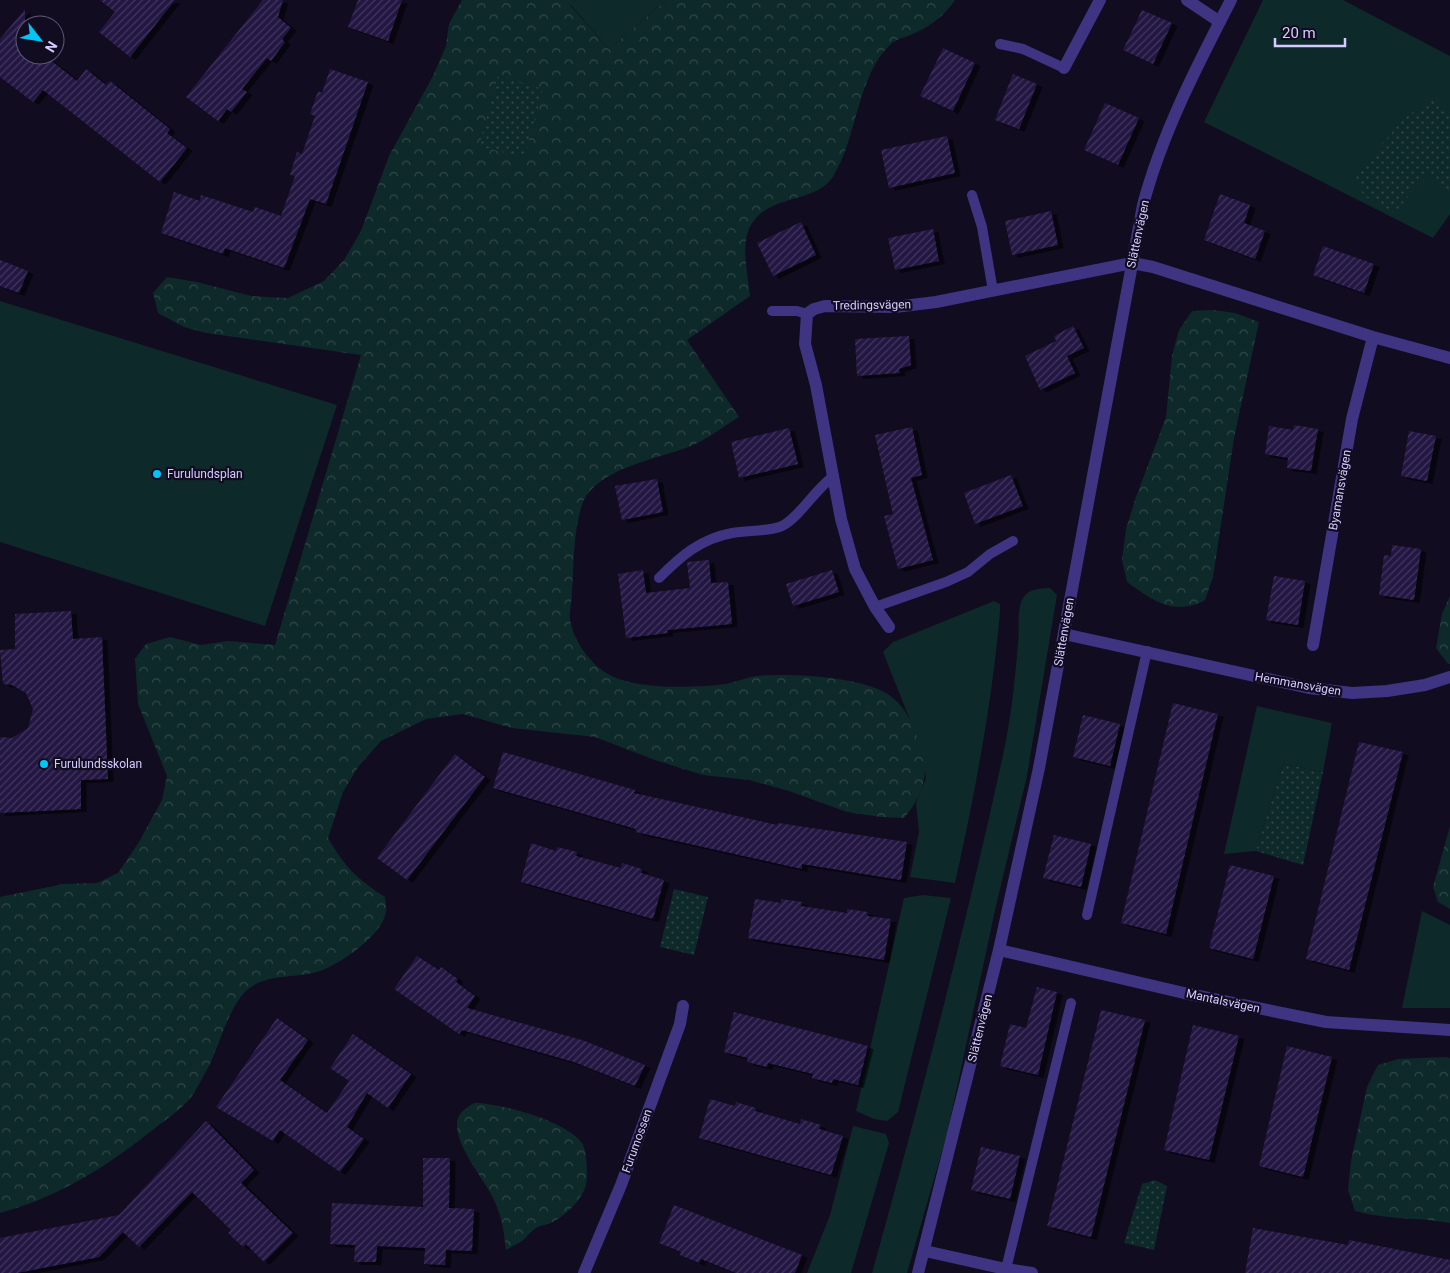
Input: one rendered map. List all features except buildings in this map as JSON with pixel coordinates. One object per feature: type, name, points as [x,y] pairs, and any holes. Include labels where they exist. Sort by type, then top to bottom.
[{"type":"street","points":[[1064,68],[1100,0]]},
{"type":"street","points":[[1187,0],[1220,22]]},
{"type":"street","name":"Slättenvägen","points":[[918,1273],[999,950],[1039,768],[1145,197],[1161,148],[1181,100],[1231,0]]},
{"type":"street","points":[[1132,263],[1153,267],[1373,337],[1450,358]]},
{"type":"street","name":"Tredingsvägen","points":[[807,314],[814,309],[825,306],[895,307],[993,292],[1132,263]]},
{"type":"street","points":[[807,314],[805,344],[834,476],[841,519],[855,569],[889,627]]},
{"type":"street","name":"Byamansvägen","points":[[1313,645],[1352,419],[1373,337]]},
{"type":"street","name":"Hemmansvägen","points":[[1064,634],[1309,688],[1352,693],[1388,691],[1425,685],[1450,677]]},
{"type":"street","name":"Mantalsvägen","points":[[999,950],[1193,995],[1326,1022],[1450,1030]]},
{"type":"street","name":"Furumossen","points":[[584,1273],[624,1176],[680,1024],[682,1006]]},
{"type":"street","points":[[924,1251],[1006,1270],[1032,1273]]},
{"type":"lane","points":[[1000,44],[1023,49],[1064,68]]},
{"type":"lane","points":[[972,195],[982,227],[993,292]]},
{"type":"lane","points":[[772,311],[796,311],[807,314]]},
{"type":"lane","points":[[659,578],[682,554],[697,544],[731,533],[782,526],[796,515],[821,485],[834,476]]},
{"type":"lane","points":[[875,606],[946,582],[968,572],[990,554],[1013,541]]},
{"type":"lane","points":[[1087,915],[1147,651]]},
{"type":"lane","points":[[1006,1270],[1071,1003]]},
{"type":"green space","points":[[462,0],[575,0],[570,5],[609,49],[666,0],[955,0],[938,19],[921,30],[894,42],[880,57],[871,72],[847,146],[832,178],[815,192],[769,208],[759,215],[751,225],[745,250],[750,296],[687,340],[739,417],[691,446],[629,466],[600,482],[589,492],[582,505],[577,526],[570,614],[575,636],[589,658],[608,674],[633,683],[682,687],[726,684],[757,676],[788,675],[847,681],[866,685],[881,691],[893,698],[902,707],[917,735],[925,773],[921,791],[904,818],[881,817],[847,812],[789,791],[749,780],[703,775],[655,760],[595,737],[512,728],[463,714],[426,719],[381,741],[358,767],[343,792],[328,838],[352,871],[366,884],[385,897],[386,912],[377,931],[347,956],[317,972],[266,980],[251,987],[237,1002],[231,1012],[209,1066],[192,1096],[180,1109],[119,1155],[82,1179],[42,1198],[0,1213],[0,897],[63,884],[97,883],[118,873],[139,842],[162,800],[167,776],[138,704],[135,659],[146,644],[170,637],[201,645],[228,641],[275,645],[361,355],[206,333],[184,327],[158,313],[153,293],[167,277],[197,282],[251,296],[288,298],[324,281],[344,260],[361,231],[389,156],[433,76],[446,46],[449,24]]},
{"type":"green space","points":[[575,0],[666,0],[609,49],[570,4]]},
{"type":"green space","points":[[1263,0],[1343,0],[1450,56],[1450,214],[1433,238],[1204,122]]},
{"type":"green space","points":[[498,76],[543,89],[524,158],[479,146]]},
{"type":"green space","points":[[1436,97],[1450,115],[1450,191],[1426,174],[1395,213],[1364,196],[1354,178],[1403,119]]},
{"type":"green space","name":"Furulundsplan","points":[[0,301],[337,405],[265,626],[0,542]]},
{"type":"green space","points":[[1213,310],[1235,313],[1259,322],[1234,438],[1213,577],[1205,600],[1194,605],[1173,607],[1154,600],[1127,582],[1122,560],[1126,529],[1166,417],[1172,356],[1179,330],[1192,311]]},
{"type":"green space","points":[[1050,588],[1057,595],[1027,776],[996,906],[947,1134],[907,1273],[872,1273],[941,1015],[1003,755],[1014,685],[1021,603],[1028,592]]},
{"type":"green space","points":[[1450,596],[1450,664],[1448,664],[1436,648],[1442,614]]},
{"type":"green space","points":[[994,601],[1000,604],[1000,612],[988,714],[955,883],[910,877],[919,832],[916,803],[926,778],[918,740],[883,652],[893,642]]},
{"type":"green space","points":[[1257,706],[1332,723],[1323,772],[1283,764],[1256,851],[1224,854]]},
{"type":"green space","points":[[1283,764],[1323,772],[1303,865],[1256,851]]},
{"type":"green space","points":[[1450,826],[1450,909],[1438,902],[1433,887]]},
{"type":"green space","points":[[674,889],[708,897],[694,955],[660,947]]},
{"type":"green space","points":[[923,895],[951,898],[898,1112],[887,1121],[874,1119],[856,1111],[904,898]]},
{"type":"green space","points":[[1422,911],[1450,925],[1450,1008],[1402,1008]]},
{"type":"green space","points":[[1450,1058],[1450,1223],[1378,1216],[1355,1211],[1348,1190],[1351,1161],[1367,1087],[1378,1065],[1398,1059]]},
{"type":"green space","points":[[474,1103],[500,1106],[548,1121],[574,1135],[584,1146],[587,1170],[586,1185],[577,1202],[556,1220],[536,1228],[522,1241],[506,1250],[502,1225],[495,1202],[466,1152],[458,1132],[457,1122],[459,1116]]},
{"type":"green space","points":[[853,1126],[886,1134],[889,1143],[851,1273],[807,1273],[830,1215]]},
{"type":"green space","points":[[1155,1180],[1167,1186],[1154,1250],[1124,1243],[1142,1184]]},
{"type":"place","name":"Furulundsplan","points":[[157,474]]},
{"type":"place","name":"Furulundsskolan","points":[[44,764]]}]
